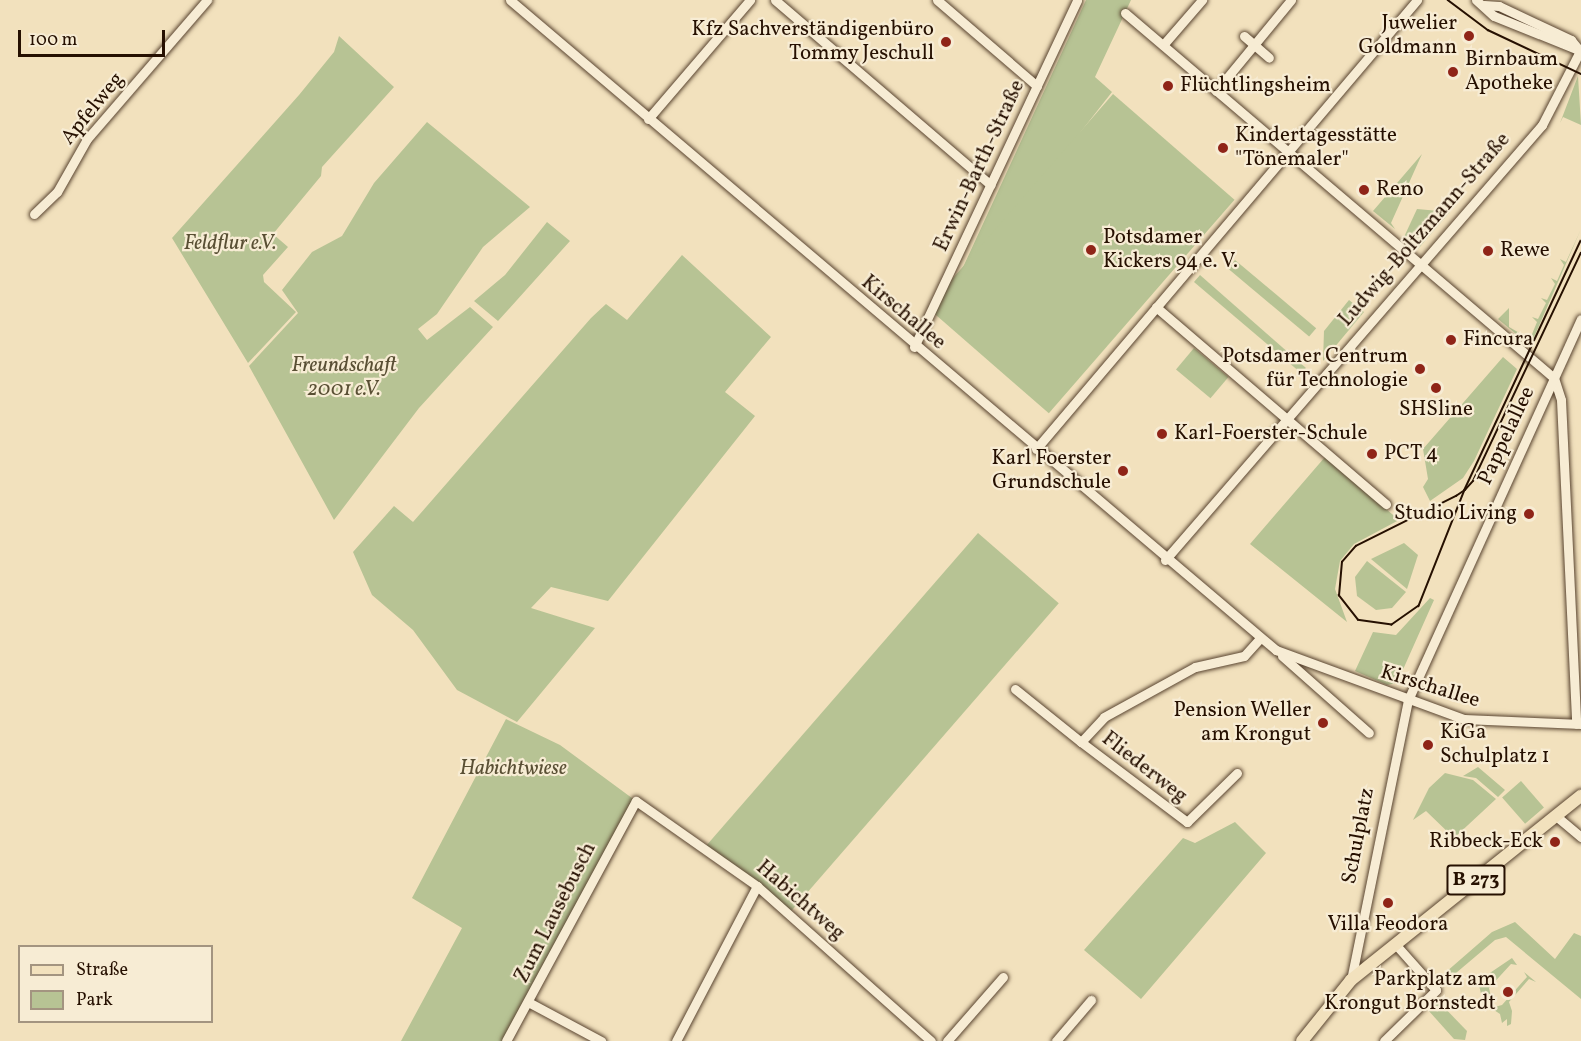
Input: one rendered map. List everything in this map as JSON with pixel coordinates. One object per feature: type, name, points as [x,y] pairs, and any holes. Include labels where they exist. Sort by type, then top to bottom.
[{"type":"main road","name":"B 273","points":[[1302,1041],[1351,980],[1581,796]]},
{"type":"street","name":"Apfelweg","points":[[34,214],[57,192],[87,139],[207,0]]},
{"type":"street","name":"Kirschallee","points":[[510,0],[1369,733]]},
{"type":"street","points":[[648,119],[750,0]]},
{"type":"street","points":[[775,0],[991,185]]},
{"type":"street","points":[[937,0],[1037,86]]},
{"type":"street","name":"Erwin-Barth-Straße","points":[[915,347],[1077,0]]},
{"type":"street","points":[[1163,45],[1202,0]]},
{"type":"street","points":[[1216,91],[1291,0]]},
{"type":"street","points":[[1036,448],[1417,0]]},
{"type":"street","points":[[1480,3],[1504,21],[1581,51]]},
{"type":"street","points":[[1125,13],[1554,378],[1561,400],[1569,613],[1579,724]]},
{"type":"street","points":[[1244,36],[1269,58]]},
{"type":"street","name":"Ludwig-Boltzmann-Straße","points":[[1165,560],[1545,120],[1581,51]]},
{"type":"street","points":[[1156,307],[1386,504]]},
{"type":"street","name":"Pappelallee","points":[[1408,700],[1581,319]]},
{"type":"street","points":[[1569,613],[1581,612]]},
{"type":"street","points":[[1015,689],[1082,742],[1104,717],[1195,667],[1244,656],[1260,638]]},
{"type":"street","name":"Kirschallee","points":[[1275,651],[1408,700],[1484,722],[1579,724]]},
{"type":"street","name":"Schulplatz","points":[[1351,980],[1408,700]]},
{"type":"street","name":"Fliederweg","points":[[1082,742],[1187,822],[1237,773]]},
{"type":"street","name":"Habichtweg","points":[[636,801],[757,886],[931,1041]]},
{"type":"street","name":"Zum Lausebusch","points":[[506,1041],[530,1003],[636,801]]},
{"type":"street","points":[[1556,816],[1581,837]]},
{"type":"street","points":[[676,1041],[757,886]]},
{"type":"street","points":[[1384,1041],[1436,990],[1396,945]]},
{"type":"street","points":[[947,1041],[1003,977]]},
{"type":"street","points":[[1056,1041],[1091,1000]]},
{"type":"street","points":[[530,1003],[601,1041]]},
{"type":"green space","points":[[1086,0],[1131,0],[1095,77],[1112,92],[947,302]]},
{"type":"green space","name":"Feldflur e.V.","points":[[339,36],[394,87],[322,167],[321,176],[273,234],[288,247],[263,275],[264,282],[296,312],[248,363],[172,238],[299,95],[334,52]]},
{"type":"green space","points":[[1578,76],[1581,125],[1563,117],[1560,123]]},
{"type":"green space","name":"Potsdamer Kickers 94 e. V.","points":[[1113,94],[1235,200],[1049,413],[927,308]]},
{"type":"green space","name":"Freundschaft 2001 e.V.","points":[[427,122],[530,207],[483,247],[437,314],[418,329],[427,340],[470,307],[493,327],[419,408],[334,520],[249,366],[298,313],[282,290],[312,252],[342,236],[374,183]]},
{"type":"green space","points":[[1422,154],[1391,223],[1395,229],[1373,211]]},
{"type":"green space","points":[[1417,209],[1450,212],[1418,249],[1404,237]]},
{"type":"green space","points":[[547,222],[570,241],[498,321],[474,301],[505,275]]},
{"type":"green space","points":[[1581,229],[1532,342],[1528,344],[1498,319],[1509,308],[1509,327],[1530,339],[1537,322],[1532,317],[1538,319],[1546,303],[1541,298],[1547,300],[1555,284],[1551,278],[1557,281],[1564,265],[1560,259],[1566,262]]},
{"type":"green space","points":[[682,255],[771,337],[725,392],[755,416],[608,601],[551,587],[531,608],[595,628],[517,722],[457,690],[413,630],[372,595],[353,552],[394,506],[413,522],[591,318],[606,304],[627,320]]},
{"type":"green space","points":[[1235,260],[1316,328],[1309,337],[1228,268]]},
{"type":"green space","points":[[1200,275],[1306,368],[1301,373],[1194,282]]},
{"type":"green space","points":[[1349,300],[1364,312],[1323,361],[1324,331]]},
{"type":"green space","points":[[1194,348],[1228,377],[1210,398],[1176,369]]},
{"type":"green space","points":[[1503,357],[1517,369],[1474,461],[1463,478],[1430,501],[1423,487],[1428,479],[1423,449]]},
{"type":"green space","points":[[1325,457],[1399,520],[1354,544],[1340,561],[1335,589],[1347,622],[1250,544]]},
{"type":"green space","points":[[978,533],[1059,603],[786,917],[705,847]]},
{"type":"green space","points":[[1404,543],[1418,555],[1407,589],[1371,559]]},
{"type":"green space","points":[[1367,561],[1406,592],[1392,608],[1376,610],[1357,596],[1355,577]]},
{"type":"green space","points":[[1430,598],[1434,600],[1397,683],[1387,685],[1355,671],[1373,632],[1396,635]]},
{"type":"green space","name":"Habichtwiese","points":[[506,719],[560,745],[636,801],[506,1041],[401,1041],[462,928],[412,898]]},
{"type":"green space","points":[[1478,767],[1505,790],[1498,797],[1476,778],[1463,776]]},
{"type":"green space","points":[[1445,773],[1473,780],[1496,799],[1454,838],[1426,811],[1413,820],[1429,788]]},
{"type":"green space","points":[[1521,781],[1544,807],[1525,824],[1502,797]]},
{"type":"green space","points":[[1235,822],[1266,853],[1141,999],[1084,950],[1183,838],[1195,843]]},
{"type":"green space","points":[[1515,922],[1555,959],[1574,933],[1581,936],[1581,999],[1506,937],[1495,940],[1443,984],[1438,979],[1492,932]]},
{"type":"green space","points":[[1512,958],[1517,965],[1511,964],[1489,988],[1492,1001],[1483,1002],[1478,981]]},
{"type":"green space","points":[[1524,972],[1536,982],[1529,979],[1509,1002],[1512,1011],[1511,1024],[1507,1026],[1507,1019],[1502,1023],[1500,1014],[1491,1008],[1502,1005],[1527,977]]},
{"type":"green space","points":[[1436,999],[1467,1031],[1465,1040],[1454,1039],[1428,1010]]},
{"type":"tram line","points":[[1448,0],[1488,30],[1581,74]]},
{"type":"tram line","points":[[1581,241],[1465,490],[1419,606],[1392,625],[1358,620],[1339,596],[1342,562],[1356,546],[1456,496],[1465,490],[1473,481],[1581,253]]},
{"type":"place","name":"Juwelier Goldmann","points":[[1469,36]]},
{"type":"place","name":"Kfz Sachverständigenbüro Tommy Jeschull","points":[[946,42]]},
{"type":"place","name":"Birnbaum Apotheke","points":[[1453,72]]},
{"type":"place","name":"Flüchtlingsheim","points":[[1168,86]]},
{"type":"place","name":"Kindertagesstätte \"Tönemaler\"","points":[[1223,148]]},
{"type":"place","name":"Reno","points":[[1364,190]]},
{"type":"place","name":"Potsdamer Kickers 94 e. V.","points":[[1091,250]]},
{"type":"place","name":"Rewe","points":[[1488,251]]},
{"type":"place","name":"Fincura","points":[[1451,340]]},
{"type":"place","name":"Potsdamer Centrum für Technologie","points":[[1420,369]]},
{"type":"place","name":"SHSline","points":[[1436,388]]},
{"type":"place","name":"Karl-Foerster-Schule","points":[[1162,434]]},
{"type":"place","name":"PCT 4","points":[[1372,454]]},
{"type":"place","name":"Karl Foerster Grundschule","points":[[1123,471]]},
{"type":"place","name":"Studio Living","points":[[1529,514]]},
{"type":"place","name":"Pension Weller am Krongut","points":[[1323,723]]},
{"type":"place","name":"KiGa Schulplatz 1","points":[[1428,745]]},
{"type":"place","name":"Ribbeck-Eck","points":[[1555,842]]},
{"type":"place","name":"Villa Feodora","points":[[1388,903]]},
{"type":"place","name":"Parkplatz am Krongut Bornstedt","points":[[1508,992]]}]
